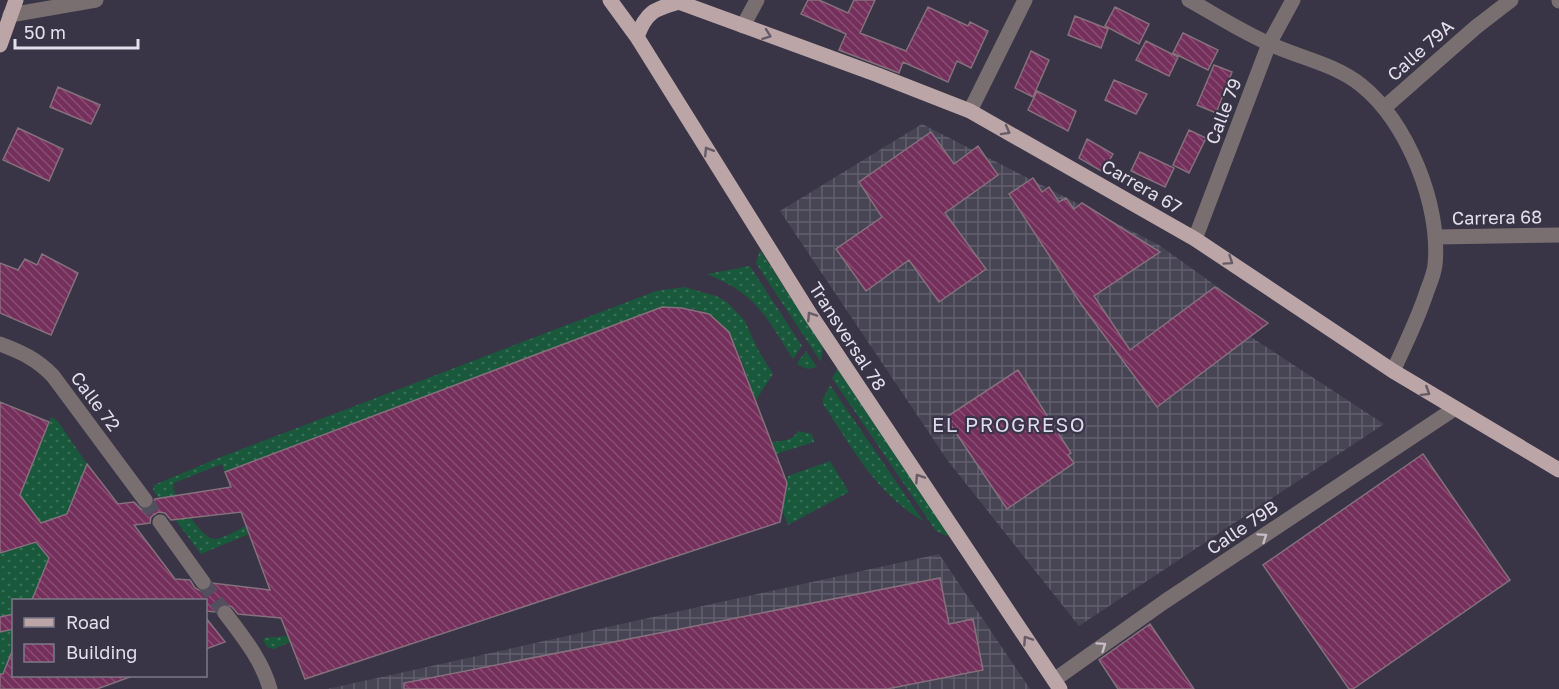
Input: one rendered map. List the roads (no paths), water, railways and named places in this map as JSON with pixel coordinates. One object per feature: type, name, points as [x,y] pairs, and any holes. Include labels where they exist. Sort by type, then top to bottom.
[{"type":"main road","points":[[0,45],[16,0]]},
{"type":"main road","name":"Transversal 78","points":[[610,0],[637,38],[810,314],[1057,684]]},
{"type":"main road","points":[[637,38],[641,24],[652,11],[676,1]]},
{"type":"main road","name":"Carrera 67","points":[[676,1],[970,111],[1195,239],[1393,371],[1559,470]]},
{"type":"street","points":[[10,15],[96,0]]},
{"type":"street","points":[[743,26],[757,0]]},
{"type":"street","points":[[970,111],[1025,0]]},
{"type":"street","points":[[1189,0],[1269,44],[1329,66],[1360,84],[1385,107],[1401,132],[1430,203],[1435,237],[1435,267],[1417,321],[1393,371]]},
{"type":"street","name":"Calle 79","points":[[1195,239],[1269,44],[1293,0]]},
{"type":"street","name":"Calle 79A","points":[[1385,107],[1476,27],[1511,0]]},
{"type":"street","name":"Carrera 68","points":[[1435,237],[1559,236]]},
{"type":"street","name":"Calle 72","points":[[0,344],[29,355],[42,365],[107,447],[145,500]]},
{"type":"street","name":"Calle 79B","points":[[1057,684],[1164,602],[1454,409]]},
{"type":"street","points":[[160,522],[203,582]]},
{"type":"street","points":[[225,613],[259,659],[270,689]]},
{"type":"tunnel","points":[[145,500],[160,522]]},
{"type":"tunnel","points":[[203,582],[225,613]]},
{"type":"district","name":"EL PROGRESO","points":[[1009,424]]}]
